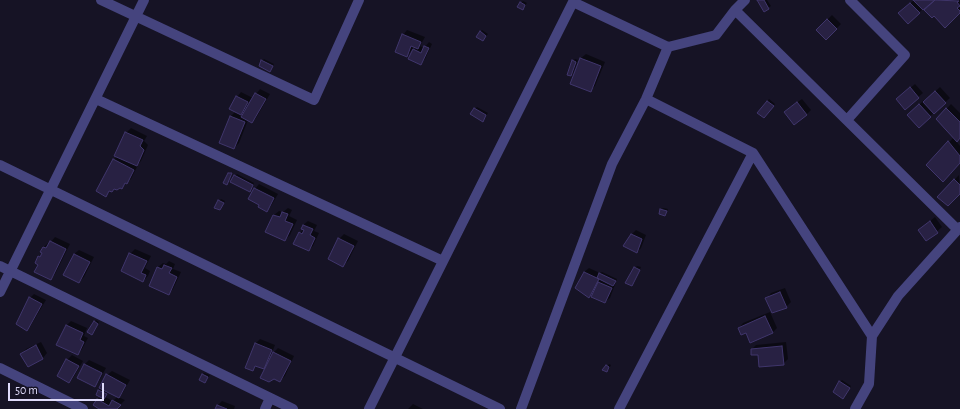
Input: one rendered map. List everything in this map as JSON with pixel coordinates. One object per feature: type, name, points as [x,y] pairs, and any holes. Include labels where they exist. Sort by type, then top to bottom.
[{"type":"street","points":[[101,0],[314,100],[360,0]]},
{"type":"street","points":[[0,292],[144,0]]},
{"type":"street","points":[[369,409],[573,1],[668,47],[716,35],[735,10],[745,0]]},
{"type":"street","points":[[847,120],[905,55],[850,0]]},
{"type":"street","points":[[735,10],[958,228],[898,296],[872,336],[869,384],[855,409]]},
{"type":"street","points":[[521,409],[612,164],[646,99],[668,47]]},
{"type":"street","points":[[96,99],[443,260]]},
{"type":"street","points":[[646,99],[753,153],[872,336]]},
{"type":"street","points":[[619,409],[753,153]]},
{"type":"street","points":[[0,165],[500,409]]},
{"type":"street","points":[[0,266],[293,409]]},
{"type":"street","points":[[0,368],[83,409]]},
{"type":"street","points":[[264,409],[270,398]]},
{"type":"building","points":[[757,0],[764,0],[769,9],[764,12]]},
{"type":"building","points":[[913,0],[935,0],[923,10]]},
{"type":"building","points":[[935,0],[959,1],[957,2],[960,6],[957,8],[960,13],[945,28],[934,16],[932,18],[924,10]]},
{"type":"building","points":[[520,2],[525,5],[523,10],[517,7]]},
{"type":"building","points":[[910,3],[920,13],[908,24],[898,13]]},
{"type":"building","points":[[827,19],[837,29],[826,40],[816,30]]},
{"type":"building","points":[[480,31],[486,36],[483,41],[476,37]]},
{"type":"building","points":[[402,34],[421,42],[418,49],[411,46],[407,57],[395,52]]},
{"type":"building","points":[[424,46],[429,48],[421,65],[408,59],[413,49],[421,53]]},
{"type":"building","points":[[580,58],[601,66],[591,92],[570,84]]},
{"type":"building","points":[[261,60],[273,66],[270,72],[259,66]]},
{"type":"building","points":[[572,60],[576,62],[571,76],[567,75]]},
{"type":"building","points":[[910,87],[919,98],[905,110],[896,99]]},
{"type":"building","points":[[935,91],[946,103],[934,114],[923,102]]},
{"type":"building","points":[[255,93],[266,99],[252,123],[241,117]]},
{"type":"building","points":[[236,96],[248,102],[241,115],[229,109]]},
{"type":"building","points":[[767,101],[774,106],[764,118],[757,113]]},
{"type":"building","points":[[797,102],[807,115],[794,125],[784,112]]},
{"type":"building","points":[[919,104],[931,117],[919,128],[907,115]]},
{"type":"building","points":[[474,108],[486,115],[483,122],[470,114]]},
{"type":"building","points":[[946,108],[960,122],[960,138],[957,142],[936,119]]},
{"type":"building","points":[[230,116],[245,122],[234,149],[219,143]]},
{"type":"building","points":[[125,132],[143,140],[140,146],[144,150],[137,166],[114,156]]},
{"type":"building","points":[[948,141],[960,156],[960,163],[943,182],[926,165]]},
{"type":"building","points":[[113,159],[134,170],[127,184],[125,183],[122,189],[114,189],[112,192],[109,191],[106,197],[96,191]]},
{"type":"building","points":[[228,173],[232,173],[227,185],[223,183]]},
{"type":"building","points":[[234,175],[253,185],[250,192],[230,182]]},
{"type":"building","points":[[954,179],[960,185],[960,194],[948,206],[937,197]]},
{"type":"building","points":[[254,188],[274,198],[267,212],[258,207],[259,205],[248,199]]},
{"type":"building","points":[[218,200],[224,203],[220,210],[214,208]]},
{"type":"building","points":[[660,209],[667,211],[665,216],[659,214]]},
{"type":"building","points":[[282,212],[288,214],[285,221],[293,224],[285,241],[265,232],[273,215],[280,217]]},
{"type":"building","points":[[930,221],[938,233],[926,241],[918,230]]},
{"type":"building","points":[[303,225],[313,229],[310,235],[315,238],[309,251],[293,244],[299,232],[302,234],[304,230],[301,229]]},
{"type":"building","points":[[631,234],[642,239],[637,253],[623,246]]},
{"type":"building","points":[[338,238],[354,246],[343,267],[328,259]]},
{"type":"building","points":[[50,241],[66,249],[51,280],[34,272],[38,265],[35,263],[38,256],[40,257],[42,253],[40,252],[43,247],[46,248]]},
{"type":"building","points":[[129,253],[147,261],[141,273],[146,275],[143,282],[121,271]]},
{"type":"building","points":[[74,254],[90,262],[79,283],[63,275]]},
{"type":"building","points":[[164,265],[172,268],[169,273],[177,277],[169,295],[149,286],[157,267],[162,269]]},
{"type":"building","points":[[634,267],[640,270],[632,286],[625,283]]},
{"type":"building","points":[[584,272],[599,279],[589,298],[575,288]]},
{"type":"building","points":[[599,273],[616,281],[613,286],[597,278]]},
{"type":"building","points":[[598,282],[612,288],[605,303],[591,297]]},
{"type":"building","points":[[780,292],[787,308],[772,313],[765,298]]},
{"type":"building","points":[[29,297],[42,304],[27,331],[16,324]]},
{"type":"building","points":[[765,316],[773,333],[750,343],[746,333],[741,335],[738,328]]},
{"type":"building","points":[[94,321],[98,324],[92,335],[87,332]]},
{"type":"building","points":[[66,325],[83,333],[80,340],[84,342],[78,355],[56,345]]},
{"type":"building","points":[[255,343],[272,350],[264,369],[255,366],[253,371],[245,368]]},
{"type":"building","points":[[36,345],[43,359],[28,367],[20,354]]},
{"type":"building","points":[[782,346],[784,365],[759,367],[758,355],[751,355],[751,349]]},
{"type":"building","points":[[273,352],[291,361],[280,382],[274,379],[269,382],[260,378]]},
{"type":"building","points":[[66,359],[79,366],[69,383],[57,376]]},
{"type":"building","points":[[84,364],[102,373],[95,387],[77,378]]},
{"type":"building","points":[[606,365],[609,367],[607,372],[602,370]]},
{"type":"building","points":[[106,374],[126,385],[119,398],[99,388]]},
{"type":"building","points":[[202,374],[208,377],[205,383],[199,380]]},
{"type":"building","points":[[839,381],[850,388],[843,399],[833,392]]},
{"type":"building","points":[[98,390],[107,394],[104,399],[96,395]]},
{"type":"building","points":[[97,399],[109,406],[112,400],[121,405],[117,409],[99,409],[93,405]]},
{"type":"building","points":[[217,405],[227,409],[215,409]]}]
